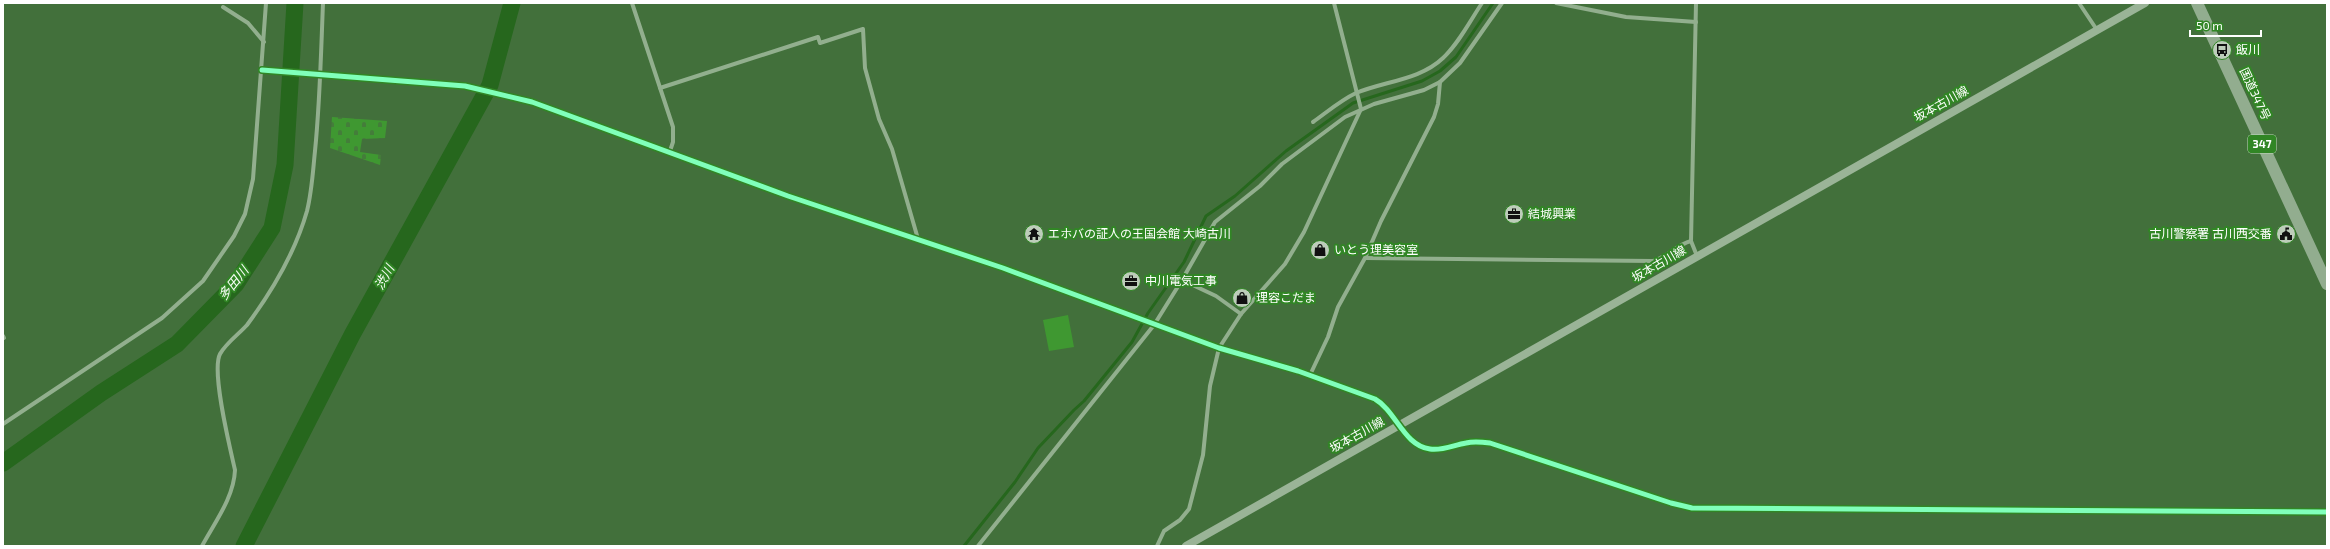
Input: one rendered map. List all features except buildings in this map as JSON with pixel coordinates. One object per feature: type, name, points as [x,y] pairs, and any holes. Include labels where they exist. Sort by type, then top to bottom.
[{"type":"highway","name":"国道347号","points":[[2197,3],[2327,284]]},
{"type":"main road","name":"坂本古川線","points":[[1186,546],[2145,3]]},
{"type":"street","points":[[3,424],[162,318],[203,281],[234,236],[245,214],[253,179],[266,3]]},
{"type":"street","points":[[202,546],[232,491],[234,480],[234,470],[222,407],[218,370],[220,354],[246,326],[271,291],[288,262],[298,238],[307,209],[320,108],[318,73],[323,3]]},
{"type":"street","points":[[632,3],[673,127],[673,142],[670,152]]},
{"type":"street","points":[[1157,546],[1164,531],[1180,520],[1189,509],[1203,455],[1210,386],[1218,348],[1241,314],[1279,272],[1294,250],[1361,107],[1334,3]]},
{"type":"street","points":[[1313,122],[1357,95],[1431,67],[1443,58],[1455,44],[1482,3]]},
{"type":"street","points":[[978,546],[1151,324],[1182,280],[1215,222],[1260,186],[1282,164],[1329,128],[1361,107],[1424,90],[1440,82],[1460,62],[1502,3]]},
{"type":"street","points":[[1556,3],[1626,17],[1696,22]]},
{"type":"street","points":[[1696,3],[1691,241],[1697,256]]},
{"type":"street","points":[[2079,3],[2097,31]]},
{"type":"street","points":[[222,7],[248,22],[264,42]]},
{"type":"street","points":[[660,88],[818,37],[820,43],[863,29],[865,68],[879,119],[892,149],[918,240]]},
{"type":"street","points":[[262,70],[318,73],[469,87],[508,95],[532,102],[788,196],[918,240],[1218,348],[1310,375],[1375,399],[1382,403],[1419,447],[1431,450],[1471,442],[1490,443],[1658,500],[1692,508],[2327,512]]},
{"type":"street","points":[[1310,375],[1328,337],[1338,307],[1365,258],[1381,221],[1434,117],[1438,104],[1440,82]]},
{"type":"street","points":[[1365,258],[1653,261],[1658,260],[1679,244],[1691,241]]},
{"type":"street","points":[[1182,280],[1216,296],[1241,314]]},
{"type":"green space","points":[[332,117],[387,121],[385,138],[362,139],[360,152],[381,155],[380,165],[330,148]]},
{"type":"green space","points":[[1068,315],[1074,347],[1049,351],[1043,320]]},
{"type":"waterway","name":"多田川","points":[[3,463],[101,393],[177,344],[236,284],[272,228],[285,165],[295,3]]},
{"type":"waterway","name":"渋川","points":[[506,3],[512,4]]},
{"type":"waterway","name":"渋川","points":[[244,546],[352,335],[490,85],[512,3]]},
{"type":"waterway","points":[[964,546],[1015,482],[1038,448],[1084,401],[1132,342],[1148,313],[1184,262],[1206,216],[1235,196],[1286,151],[1353,103],[1422,81],[1440,71],[1456,57],[1493,3]]},
{"type":"cycle path","points":[[262,70],[465,86],[532,102],[788,196],[1003,268],[1219,348],[1298,371],[1375,399],[1389,411],[1413,442],[1421,446],[1430,449],[1439,449],[1472,442],[1490,443],[1671,503],[1692,508],[2327,512]]},
{"type":"place","name":"飯川","points":[[2222,50]]},
{"type":"place","name":"結城興業","points":[[1514,214]]},
{"type":"place","name":"エホバの証人の王国会館 大崎古川","points":[[1034,234]]},
{"type":"place","name":"古川警察署 古川西交番","points":[[2286,234]]},
{"type":"place","name":"いとう理美容室","points":[[1320,250]]},
{"type":"place","name":"中川電気工事","points":[[1131,281]]},
{"type":"place","name":"理容こだま","points":[[1242,298]]}]
